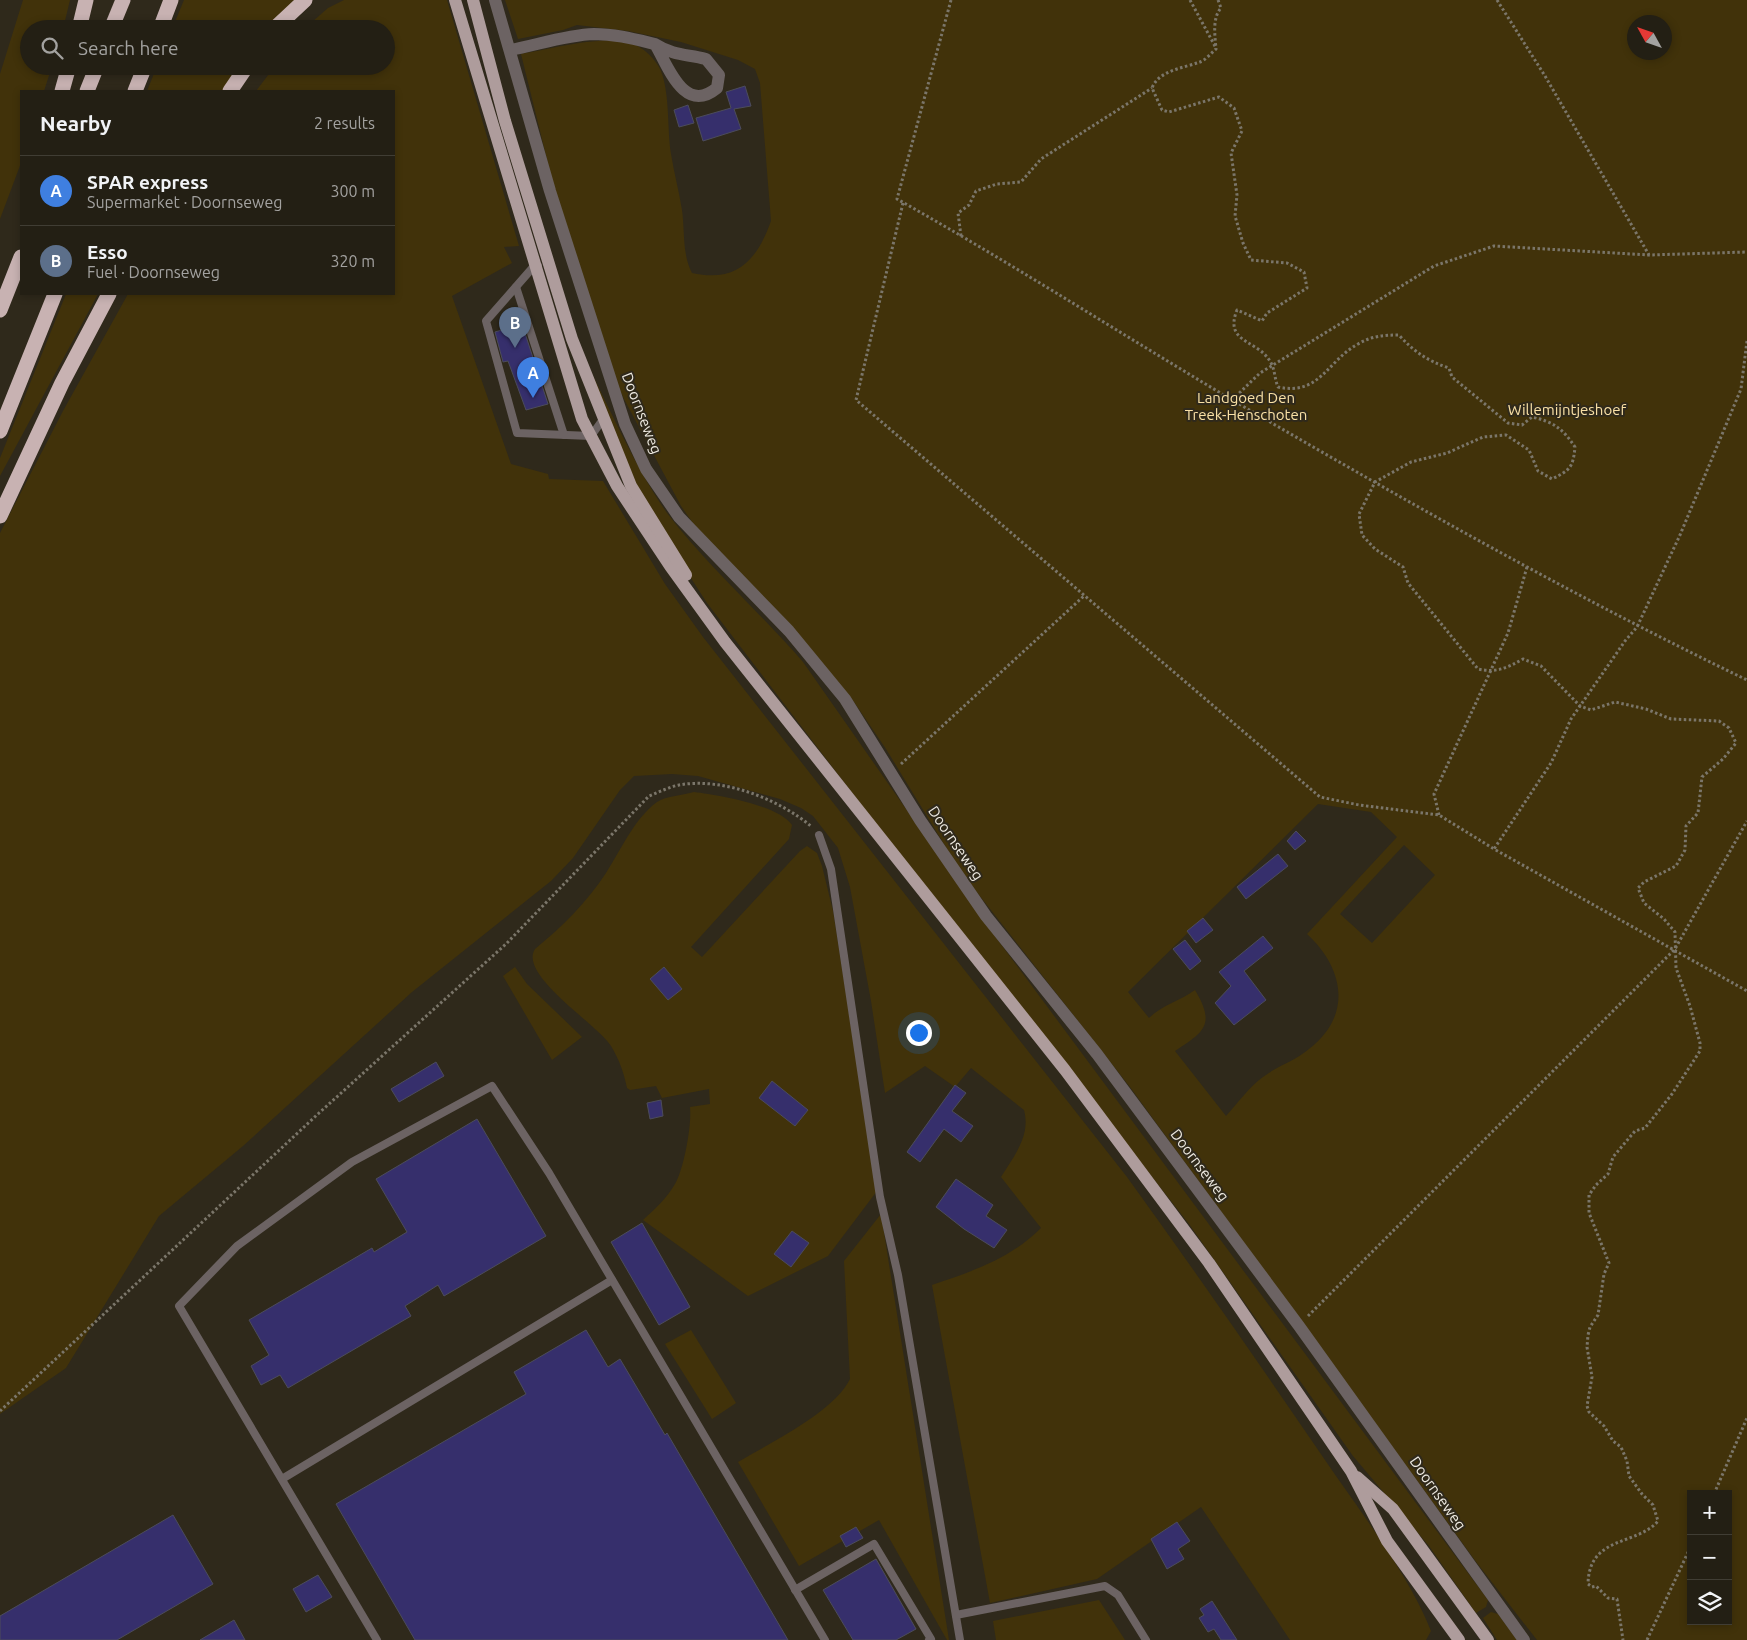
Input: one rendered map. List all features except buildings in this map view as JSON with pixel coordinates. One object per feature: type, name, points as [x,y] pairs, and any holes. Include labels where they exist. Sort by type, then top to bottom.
[{"type":"highway","points":[[81,20],[86,0]]},
{"type":"highway","points":[[115,20],[123,0]]},
{"type":"highway","points":[[163,20],[171,0]]},
{"type":"highway","points":[[284,20],[305,0]]},
{"type":"highway","points":[[62,90],[66,75]]},
{"type":"highway","points":[[87,90],[93,75]]},
{"type":"highway","points":[[135,90],[141,75]]},
{"type":"highway","points":[[231,90],[241,75]]},
{"type":"highway","points":[[0,310],[20,260]]},
{"type":"highway","points":[[0,432],[55,295]]},
{"type":"highway","points":[[0,516],[62,383],[108,295]]},
{"type":"main road","points":[[454,0],[582,419],[622,494],[670,566],[725,642],[1065,1070],[1209,1263],[1351,1472],[1387,1541],[1459,1640]]},
{"type":"main road","points":[[473,0],[505,121],[572,339],[631,486],[725,642]]},
{"type":"main road","points":[[1351,1472],[1393,1509],[1488,1640]]},
{"type":"street","name":"Doornseweg","points":[[495,0],[550,191],[625,424],[646,468],[679,517],[789,631],[845,699],[920,820],[986,916],[1097,1054],[1299,1326],[1524,1640]]},
{"type":"street","points":[[510,50],[593,34],[620,36],[655,44],[678,55],[706,59],[716,69],[719,76],[716,88],[702,97],[693,96],[684,90],[670,74],[655,44]]},
{"type":"lane","points":[[551,271],[535,265],[486,321],[517,433],[591,436],[604,418]]},
{"type":"lane","points":[[516,287],[564,435]]},
{"type":"lane","points":[[819,835],[831,869],[880,1197],[898,1275],[960,1640]]},
{"type":"lane","points":[[377,1640],[179,1306],[237,1246],[352,1162],[492,1086],[549,1173],[825,1640]]},
{"type":"lane","points":[[282,1479],[612,1280]]},
{"type":"lane","points":[[795,1590],[874,1544],[932,1639],[929,1640]]},
{"type":"lane","points":[[956,1615],[1105,1586],[1118,1595],[1146,1640]]},
{"type":"path","points":[[951,0],[896,199],[1232,400],[1375,482],[1637,627],[1747,680]]},
{"type":"path","points":[[1190,0],[1216,49]]},
{"type":"path","points":[[1216,49],[1215,26],[1218,12],[1221,8],[1218,0]]},
{"type":"path","points":[[1497,0],[1545,76],[1649,255]]},
{"type":"path","points":[[960,236],[958,213],[969,205],[976,191],[997,184],[1021,182],[1041,159],[1152,88],[1155,81],[1160,77],[1185,65],[1202,61],[1216,49]]},
{"type":"path","points":[[1152,88],[1162,110],[1169,112],[1219,97],[1234,108],[1242,131],[1230,153],[1237,195],[1235,216],[1246,252],[1251,260],[1287,263],[1304,272],[1307,288],[1267,314],[1262,321],[1237,310],[1233,326],[1237,336],[1259,348],[1272,365],[1278,387],[1292,390],[1308,387],[1358,344],[1381,334],[1399,335],[1413,351],[1429,361],[1449,368],[1452,377],[1508,422],[1522,425],[1532,417],[1548,420],[1559,426],[1575,447],[1574,461],[1569,471],[1552,479],[1538,472],[1529,450],[1506,434],[1483,436],[1447,452],[1411,462],[1375,482],[1359,514],[1362,535],[1375,550],[1403,567],[1408,583],[1478,669],[1492,672],[1505,669],[1523,659],[1541,666],[1580,706],[1592,710],[1616,702],[1646,709],[1671,719],[1719,721],[1728,728],[1736,743],[1723,759],[1702,777],[1698,813],[1686,826],[1685,850],[1676,866],[1644,882],[1638,888],[1644,903],[1664,919],[1676,932],[1676,968],[1690,1006],[1700,1043],[1700,1051],[1672,1094],[1645,1128],[1635,1131],[1613,1157],[1608,1174],[1596,1185],[1589,1195],[1587,1207],[1600,1245],[1604,1248],[1609,1263],[1605,1269],[1598,1315],[1590,1327],[1588,1335],[1587,1347],[1592,1377],[1587,1406],[1589,1412],[1604,1426],[1613,1442],[1621,1447],[1630,1476],[1642,1494],[1653,1505],[1658,1521],[1646,1532],[1609,1545],[1595,1560],[1588,1577],[1588,1584],[1592,1587],[1596,1586],[1608,1598],[1617,1599],[1624,1640]]},
{"type":"path","points":[[903,203],[856,400],[1320,798],[1438,815],[1494,849],[1747,991]]},
{"type":"path","points":[[1232,400],[1260,373],[1272,365],[1434,266],[1494,246],[1649,255],[1747,252]]},
{"type":"path","points":[[1494,849],[1551,762],[1571,719],[1625,641],[1637,627],[1680,535],[1741,389],[1747,341]]},
{"type":"path","points":[[1438,815],[1434,794],[1487,676],[1492,672],[1508,633],[1527,567]]},
{"type":"path","points":[[891,772],[1085,595]]},
{"type":"path","points":[[0,1411],[318,1113],[506,944],[649,796],[678,785],[703,783],[735,789],[769,798],[794,811],[819,835]]},
{"type":"path","points":[[1299,1326],[1333,1289],[1675,949],[1747,821]]},
{"type":"path","points":[[1716,1490],[1747,1418]]},
{"type":"path","points":[[1647,1640],[1687,1555]]},
{"type":"green space","points":[[23,0],[70,0],[65,20],[20,20],[20,75],[49,75],[44,90],[20,90],[20,166],[0,219],[0,74]]},
{"type":"green space","points":[[184,0],[296,0],[278,20],[176,20]]},
{"type":"green space","points":[[344,0],[447,0],[519,246],[504,247],[512,263],[452,296],[511,464],[548,474],[549,479],[603,481],[665,584],[703,637],[1127,1177],[1252,1353],[1397,1566],[1422,1610],[1431,1631],[1426,1640],[1290,1640],[1201,1507],[1097,1579],[990,1603],[932,1285],[976,1269],[1004,1256],[1029,1239],[1041,1228],[1001,1177],[1016,1153],[1023,1137],[1026,1119],[1024,1110],[971,1068],[955,1087],[925,1066],[885,1093],[871,1001],[850,887],[838,848],[813,816],[801,808],[780,799],[698,776],[672,774],[634,776],[620,790],[573,858],[551,881],[412,992],[243,1146],[159,1216],[66,1368],[0,1414],[0,533],[63,411],[127,295],[395,295],[395,90],[257,90],[268,75],[395,75],[395,20],[314,20],[328,8]]},
{"type":"green space","name":"Landgoed Den Treek-Henschoten","points":[[505,0],[1747,0],[1747,1640],[1537,1640],[1477,1563],[1130,1087],[961,872],[886,749],[852,699],[702,536],[681,506],[624,399],[603,352],[560,212],[521,54],[591,42],[619,41],[636,45],[652,58],[661,71],[666,90],[671,154],[682,210],[684,242],[689,266],[692,273],[708,275],[721,275],[743,265],[759,247],[771,221],[760,83],[755,69],[738,60],[681,42],[628,31],[577,25],[563,30],[518,39]],"holes":[[[1318,804],[1371,812],[1397,837],[1307,934],[1320,947],[1329,962],[1335,976],[1338,991],[1337,1007],[1332,1021],[1323,1036],[1298,1057],[1268,1073],[1258,1081],[1226,1116],[1175,1051],[1200,1033],[1206,1020],[1205,1012],[1195,990],[1149,1018],[1128,992]],[[1404,845],[1435,875],[1372,943],[1340,914]]]},
{"type":"green space","points":[[153,75],[236,75],[225,90],[147,90]]},
{"type":"green space","points":[[66,295],[97,295],[0,476],[0,458]]},
{"type":"green space","points":[[584,358],[644,477],[667,513],[699,552],[803,662],[997,939],[1488,1600],[1486,1607],[1476,1613],[1429,1546],[1353,1456],[1189,1224],[889,841],[707,603],[644,505]]},
{"type":"green space","points":[[694,792],[747,802],[774,812],[785,818],[792,825],[789,839],[691,947],[702,957],[800,851],[807,846],[817,853],[833,911],[877,1191],[828,1256],[748,1296],[643,1220],[665,1199],[675,1184],[687,1146],[690,1107],[710,1104],[709,1089],[662,1098],[656,1086],[630,1090],[627,1088],[621,1066],[611,1046],[548,985],[538,972],[533,960],[535,949],[555,932],[591,894],[641,817],[661,800]]},
{"type":"green space","points":[[515,967],[527,984],[582,1037],[552,1060],[503,976]]},
{"type":"green space","points":[[881,1214],[949,1640],[947,1640],[879,1520],[799,1566],[738,1462],[816,1415],[842,1391],[850,1379],[844,1261]]},
{"type":"green space","points":[[691,1330],[736,1403],[712,1419],[665,1344]]},
{"type":"green space","points":[[1099,1600],[1125,1640],[996,1640],[993,1621]]},
{"type":"green space","points":[[1491,1612],[1498,1614],[1517,1640],[1497,1640],[1483,1618]]},
{"type":"place","name":"Esso","points":[[515,348]]},
{"type":"place","name":"SPAR express","points":[[533,398]]},
{"type":"park label","name":"Willemijntjeshoef","points":[[1567,409]]}]
